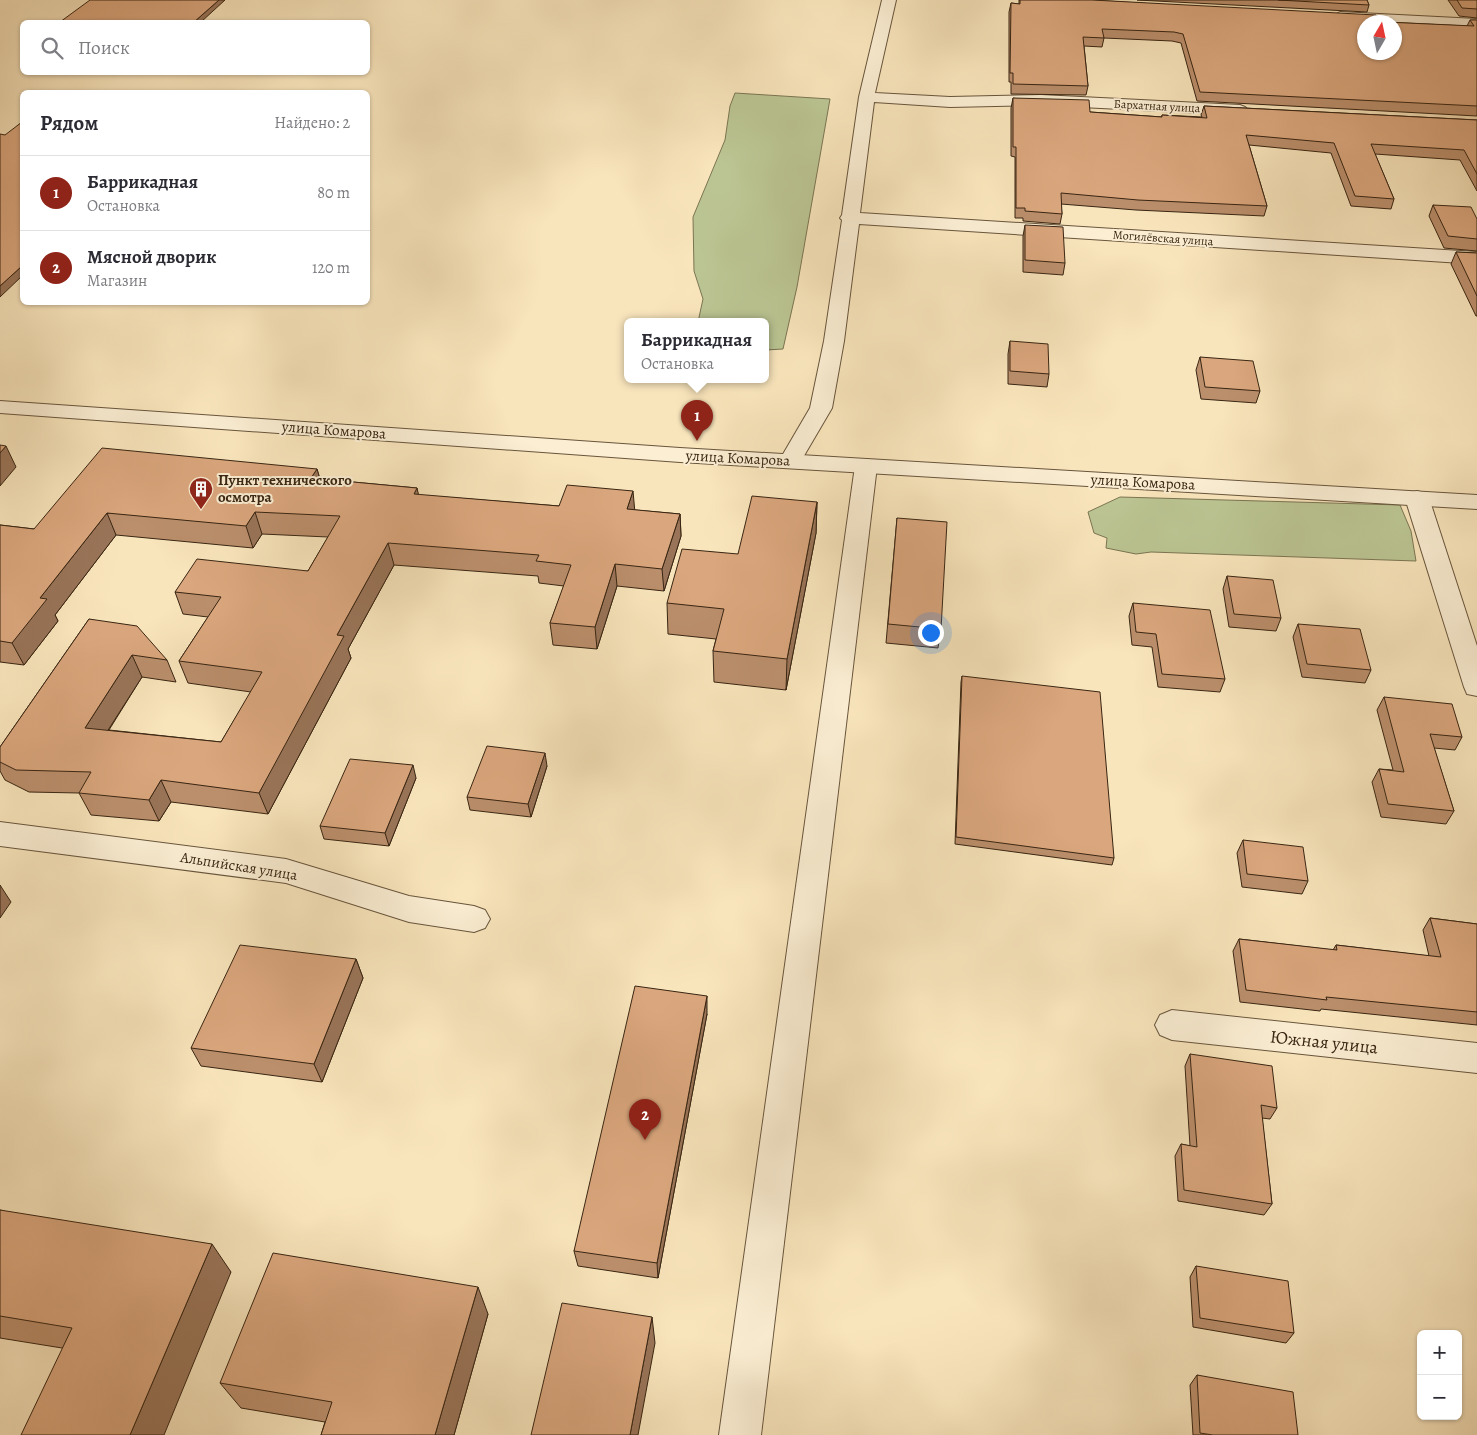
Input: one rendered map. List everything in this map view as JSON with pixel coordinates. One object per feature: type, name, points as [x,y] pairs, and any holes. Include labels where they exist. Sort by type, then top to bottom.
[{"type":"street","points":[[790,461],[821,408],[834,341],[849,218],[867,97],[889,0]]},
{"type":"street","points":[[1400,6],[1408,20]]},
{"type":"street","points":[[1329,16],[1477,23]]},
{"type":"street","name":"Бархатная улица","points":[[867,97],[950,102],[1041,100],[1259,111]]},
{"type":"street","name":"Могилёвская улица","points":[[849,218],[1477,258]]},
{"type":"street","name":"улица Комарова","points":[[0,407],[866,466],[1477,502]]},
{"type":"street","points":[[740,1435],[866,466]]},
{"type":"street","points":[[1417,498],[1477,687]]},
{"type":"street","name":"Альпийская улица","points":[[0,834],[286,870],[409,909],[474,919]]},
{"type":"street","name":"Южная улица","points":[[1172,1025],[1477,1058]]},
{"type":"green space","points":[[735,93],[830,99],[797,287],[783,349],[769,350],[769,318],[699,318],[703,299],[694,271],[693,217],[725,140],[730,106]]},
{"type":"green space","points":[[1120,497],[1400,505],[1411,531],[1416,561],[1151,552],[1136,554],[1106,548],[1107,538],[1094,533],[1088,512]]},
{"type":"building","points":[[90,0],[219,0],[196,20],[63,20]]},
{"type":"building","points":[[1020,0],[1092,0],[1376,15],[1357,15],[1357,60],[1402,60],[1402,22],[1474,26],[1470,20],[1477,20],[1477,106],[1200,92],[1183,34],[1174,32],[1102,29],[1104,38],[1083,37],[1088,86],[1013,84],[1013,73],[1010,73],[1011,3],[1020,4]]},
{"type":"building","points":[[1278,0],[1367,0],[1369,5]]},
{"type":"building","points":[[1457,0],[1477,0],[1477,9],[1462,8]]},
{"type":"building","points":[[1013,98],[1089,100],[1090,112],[1162,117],[1162,115],[1207,118],[1204,106],[1477,120],[1477,174],[1464,150],[1371,144],[1394,199],[1355,196],[1334,143],[1246,135],[1267,206],[1138,200],[1061,193],[1062,214],[1025,211],[1025,208],[1016,208],[1016,147],[1013,147]]},
{"type":"building","points":[[20,124],[20,268],[0,286],[0,134],[5,135]]},
{"type":"building","points":[[1433,205],[1471,207],[1477,219],[1477,239],[1448,236]]},
{"type":"building","points":[[1025,225],[1063,227],[1065,263],[1025,260]]},
{"type":"building","points":[[1456,252],[1477,253],[1477,296]]},
{"type":"building","points":[[1010,341],[1048,344],[1049,374],[1010,371]]},
{"type":"building","points":[[1200,357],[1253,361],[1260,391],[1205,387]]},
{"type":"building","points":[[0,445],[6,446],[0,453]]},
{"type":"building","points":[[102,448],[317,469],[311,478],[417,488],[414,494],[559,506],[567,485],[633,491],[627,509],[680,514],[662,569],[615,564],[595,627],[550,623],[571,565],[536,561],[539,555],[388,543],[337,635],[344,636],[259,793],[161,780],[149,800],[79,793],[91,772],[16,770],[0,762],[0,747],[89,619],[137,626],[167,660],[132,655],[85,728],[221,742],[262,672],[179,661],[221,597],[175,592],[197,559],[308,571],[340,516],[255,512],[246,526],[107,513],[40,598],[47,599],[12,643],[0,641],[0,525],[34,529]]},
{"type":"building","points":[[752,496],[817,502],[787,659],[713,651],[724,609],[667,603],[682,549],[738,554]]},
{"type":"building","points":[[897,518],[947,522],[941,629],[888,624]]},
{"type":"building","points":[[1227,576],[1273,580],[1281,618],[1234,614]]},
{"type":"building","points":[[1133,603],[1210,610],[1225,679],[1162,674],[1156,634],[1136,632]]},
{"type":"building","points":[[1298,624],[1360,629],[1371,670],[1307,664]]},
{"type":"building","points":[[962,676],[1100,692],[1114,858],[956,837]]},
{"type":"building","points":[[1384,697],[1452,704],[1462,737],[1430,734],[1454,811],[1388,804],[1379,769],[1404,772]]},
{"type":"building","points":[[487,746],[545,753],[528,804],[467,797]]},
{"type":"building","points":[[350,759],[413,765],[385,833],[320,826]]},
{"type":"building","points":[[1243,840],[1303,847],[1308,881],[1247,874]]},
{"type":"building","points":[[1430,918],[1477,924],[1477,1012],[1326,997],[1327,1000],[1246,990],[1239,939],[1337,950],[1336,945],[1441,957]]},
{"type":"building","points":[[240,945],[356,959],[314,1064],[191,1048]]},
{"type":"building","points":[[635,986],[707,996],[657,1263],[574,1251]]},
{"type":"building","points":[[1190,1054],[1272,1066],[1277,1108],[1261,1105],[1272,1204],[1184,1190],[1181,1144],[1197,1147]]},
{"type":"building","points":[[0,1210],[212,1244],[130,1435],[21,1435],[72,1328],[0,1316]]},
{"type":"building","points":[[273,1253],[478,1287],[435,1435],[321,1435],[332,1402],[220,1383]]},
{"type":"building","points":[[1196,1266],[1288,1281],[1294,1333],[1200,1318]]},
{"type":"building","points":[[562,1303],[652,1317],[630,1435],[531,1435]]},
{"type":"building","points":[[1197,1375],[1293,1392],[1298,1435],[1213,1435],[1200,1433]]},
{"type":"place","name":"Баррикадная","points":[[697,441]]},
{"type":"place","name":"Пункт технического осмотра","points":[[201,510]]},
{"type":"place","name":"Мясной дворик","points":[[645,1140]]}]
